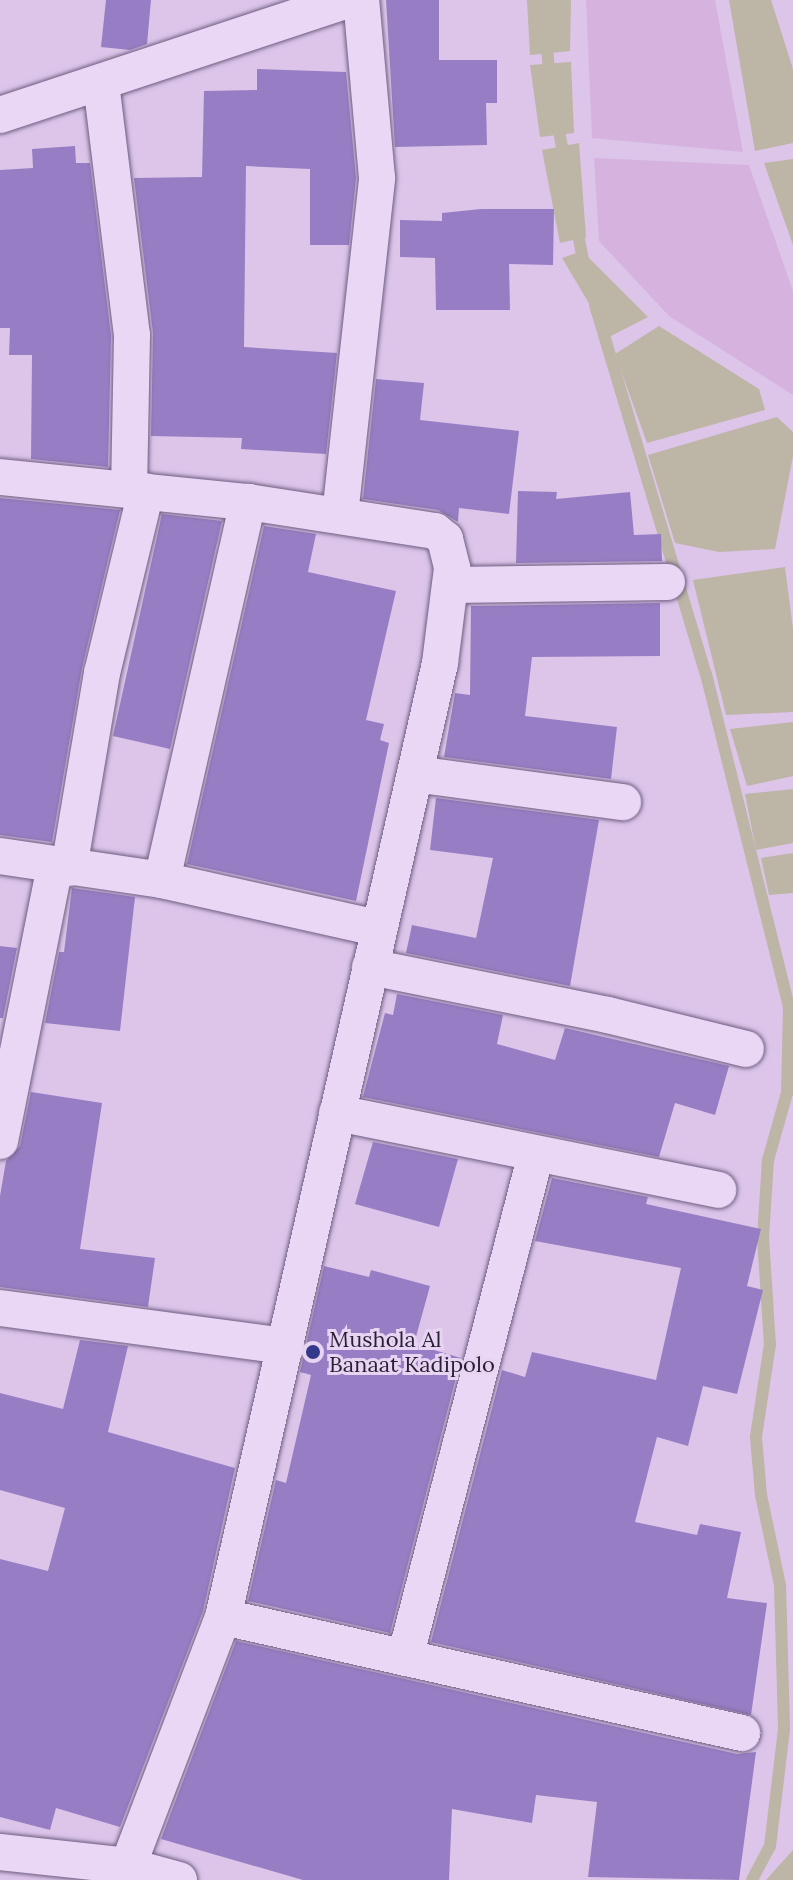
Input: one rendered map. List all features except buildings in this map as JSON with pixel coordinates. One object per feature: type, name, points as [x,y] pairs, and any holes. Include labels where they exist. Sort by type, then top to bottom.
[{"type":"street","points":[[0,115],[348,0]]},
{"type":"street","points":[[340,515],[377,178],[361,0]]},
{"type":"street","points":[[0,1141],[62,867],[138,490],[132,335],[101,83]]},
{"type":"street","points":[[0,477],[248,502],[340,515],[435,531],[449,552],[451,585],[440,663],[377,928],[223,1617],[128,1866]]},
{"type":"street","points":[[162,880],[248,502]]},
{"type":"street","points":[[451,585],[667,582]]},
{"type":"street","points":[[415,774],[623,802]]},
{"type":"street","points":[[0,856],[162,880],[377,928]]},
{"type":"street","points":[[370,967],[608,1015],[746,1049]]},
{"type":"street","points":[[337,1113],[718,1190]]},
{"type":"street","points":[[405,1658],[536,1154]]},
{"type":"street","points":[[0,1308],[286,1346]]},
{"type":"street","points":[[223,1617],[742,1733]]},
{"type":"street","points":[[0,1852],[128,1866],[179,1880]]},
{"type":"shaded area","points":[[527,0],[571,0],[570,51],[530,55]]},
{"type":"shaded area","points":[[586,0],[715,0],[743,152],[592,138]]},
{"type":"shaded area","points":[[729,0],[771,0],[793,69],[793,143],[755,151]]},
{"type":"shaded area","points":[[571,62],[574,133],[540,137],[530,65]]},
{"type":"shaded area","points":[[579,143],[586,237],[560,243],[542,150]]},
{"type":"shaded area","points":[[594,158],[749,165],[793,291],[793,395],[669,316],[599,241]]},
{"type":"shaded area","points":[[793,159],[793,245],[764,163]]},
{"type":"shaded area","points":[[582,251],[648,317],[609,337],[562,258]]},
{"type":"shaded area","points":[[659,326],[759,389],[765,410],[647,443],[615,354]]},
{"type":"shaded area","points":[[777,417],[793,432],[793,456],[775,549],[719,552],[675,543],[648,455]]},
{"type":"shaded area","points":[[785,567],[793,629],[793,712],[726,715],[693,580]]},
{"type":"shaded area","points":[[793,722],[793,776],[747,786],[730,729]]},
{"type":"shaded area","points":[[793,789],[793,843],[756,850],[745,794]]},
{"type":"shaded area","points":[[793,853],[793,893],[769,895],[761,858]]},
{"type":"shaded area","points":[[793,1850],[793,1880],[766,1880]]},
{"type":"waterway","points":[[546,38],[550,80]]},
{"type":"waterway","points":[[557,121],[565,162]]},
{"type":"waterway","points":[[576,224],[584,265]]},
{"type":"waterway","points":[[595,305],[706,674],[789,1007],[787,1093],[768,1160],[763,1237],[770,1344],[756,1437],[761,1495],[780,1585],[784,1729],[770,1846],[752,1880]]},
{"type":"place","name":"Mushola Al Banaat Kadipolo","points":[[313,1352]]}]
